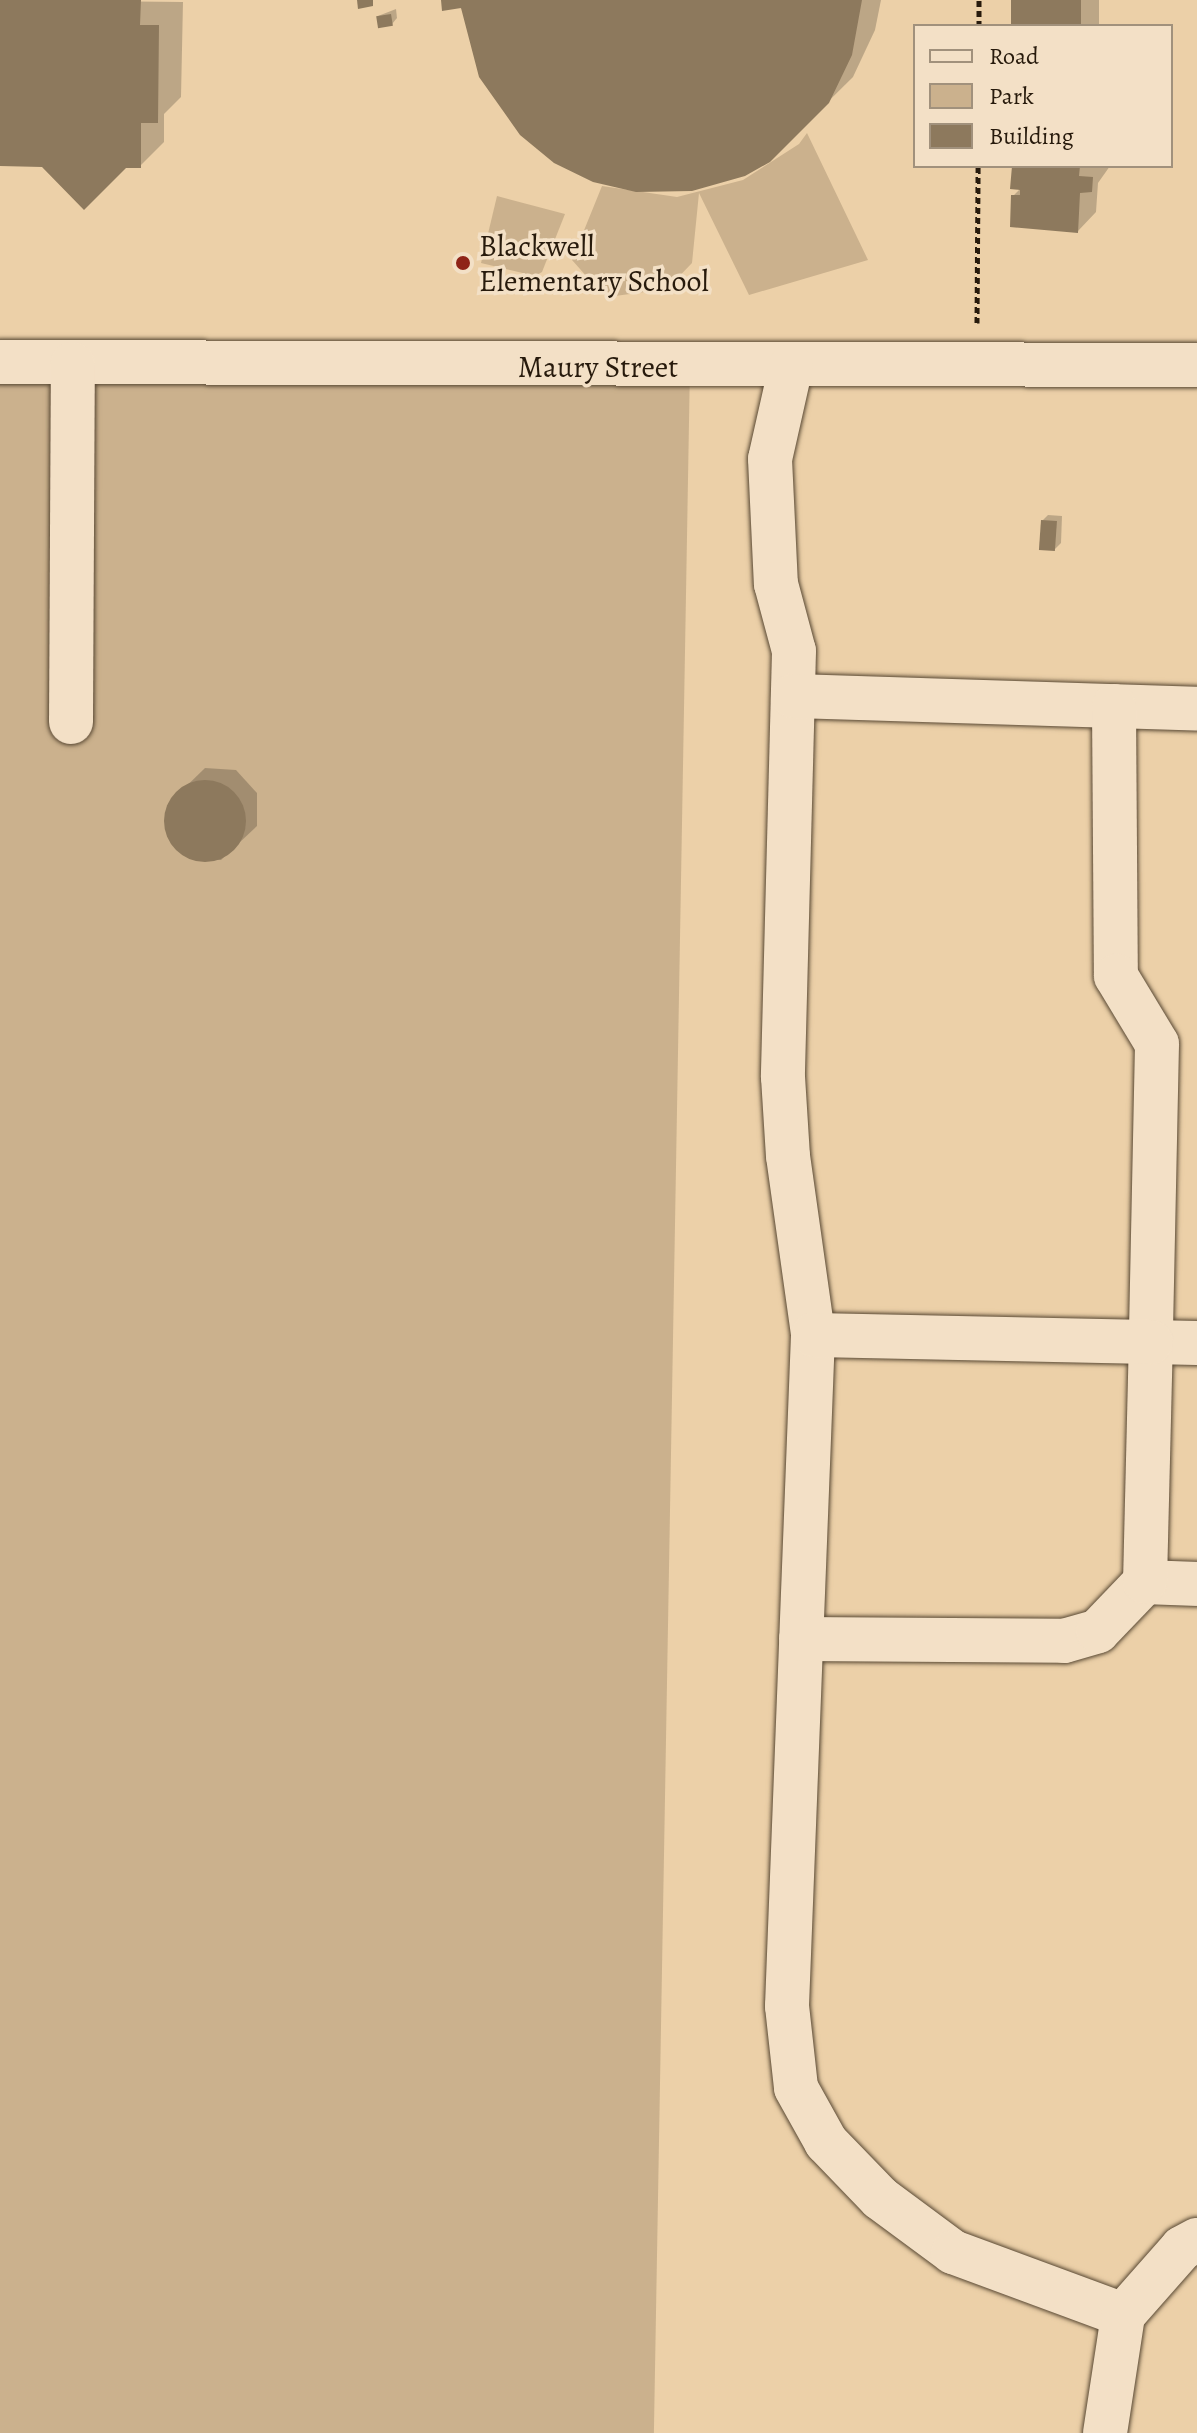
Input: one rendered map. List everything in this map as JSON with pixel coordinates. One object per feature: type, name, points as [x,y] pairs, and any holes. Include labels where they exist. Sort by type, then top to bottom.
[{"type":"street","name":"Maury Street","points":[[0,362],[1197,365]]},
{"type":"street","points":[[71,722],[73,364]]},
{"type":"street","points":[[791,366],[770,459],[776,584],[794,651],[783,1077],[788,1156],[813,1335],[787,2006],[796,2088],[826,2142],[880,2198],[953,2252],[1123,2315]]},
{"type":"street","points":[[793,696],[1197,709]]},
{"type":"street","points":[[801,1639],[1064,1641],[1098,1631],[1145,1582],[1157,1044],[1116,976],[1114,706]]},
{"type":"street","points":[[813,1335],[1197,1343]]},
{"type":"street","points":[[1145,1582],[1197,1584]]},
{"type":"street","points":[[1105,2433],[1123,2315],[1182,2248],[1197,2240]]},
{"type":"path","points":[[979,0],[979,24]]},
{"type":"path","points":[[977,324],[978,168]]},
{"type":"green space","points":[[807,133],[868,260],[749,295],[699,193],[692,263],[667,289],[615,296],[596,287],[572,260],[602,186],[677,197],[743,180],[799,144]]},
{"type":"green space","points":[[497,196],[565,214],[542,272],[535,276],[481,263]]},
{"type":"green space","points":[[0,359],[690,371],[654,2433],[0,2433]]},
{"type":"building","points":[[0,0],[141,0],[140,25],[159,25],[158,123],[141,123],[141,168],[126,168],[84,210],[42,167],[0,166]]},
{"type":"building","points":[[357,0],[373,0],[373,6],[358,9]]},
{"type":"building","points":[[441,0],[862,0],[852,55],[829,103],[770,162],[745,176],[692,191],[636,192],[593,182],[554,163],[520,135],[479,77],[461,8],[442,11]]},
{"type":"building","points":[[1011,0],[1081,0],[1081,24],[1011,24]]},
{"type":"building","points":[[391,14],[393,26],[378,28],[376,16]]},
{"type":"building","points":[[1012,168],[1080,168],[1079,176],[1093,177],[1092,192],[1080,193],[1078,233],[1010,227],[1011,195],[1020,195],[1020,190],[1010,189]]},
{"type":"building","points":[[1041,520],[1057,521],[1055,551],[1039,550]]},
{"type":"building","points":[[205,780],[221,783],[234,792],[243,805],[246,821],[243,837],[234,850],[221,859],[205,862],[189,859],[176,850],[167,837],[164,821],[167,805],[176,792],[189,783]]},
{"type":"place","name":"Blackwell Elementary School","points":[[463,263]]}]
